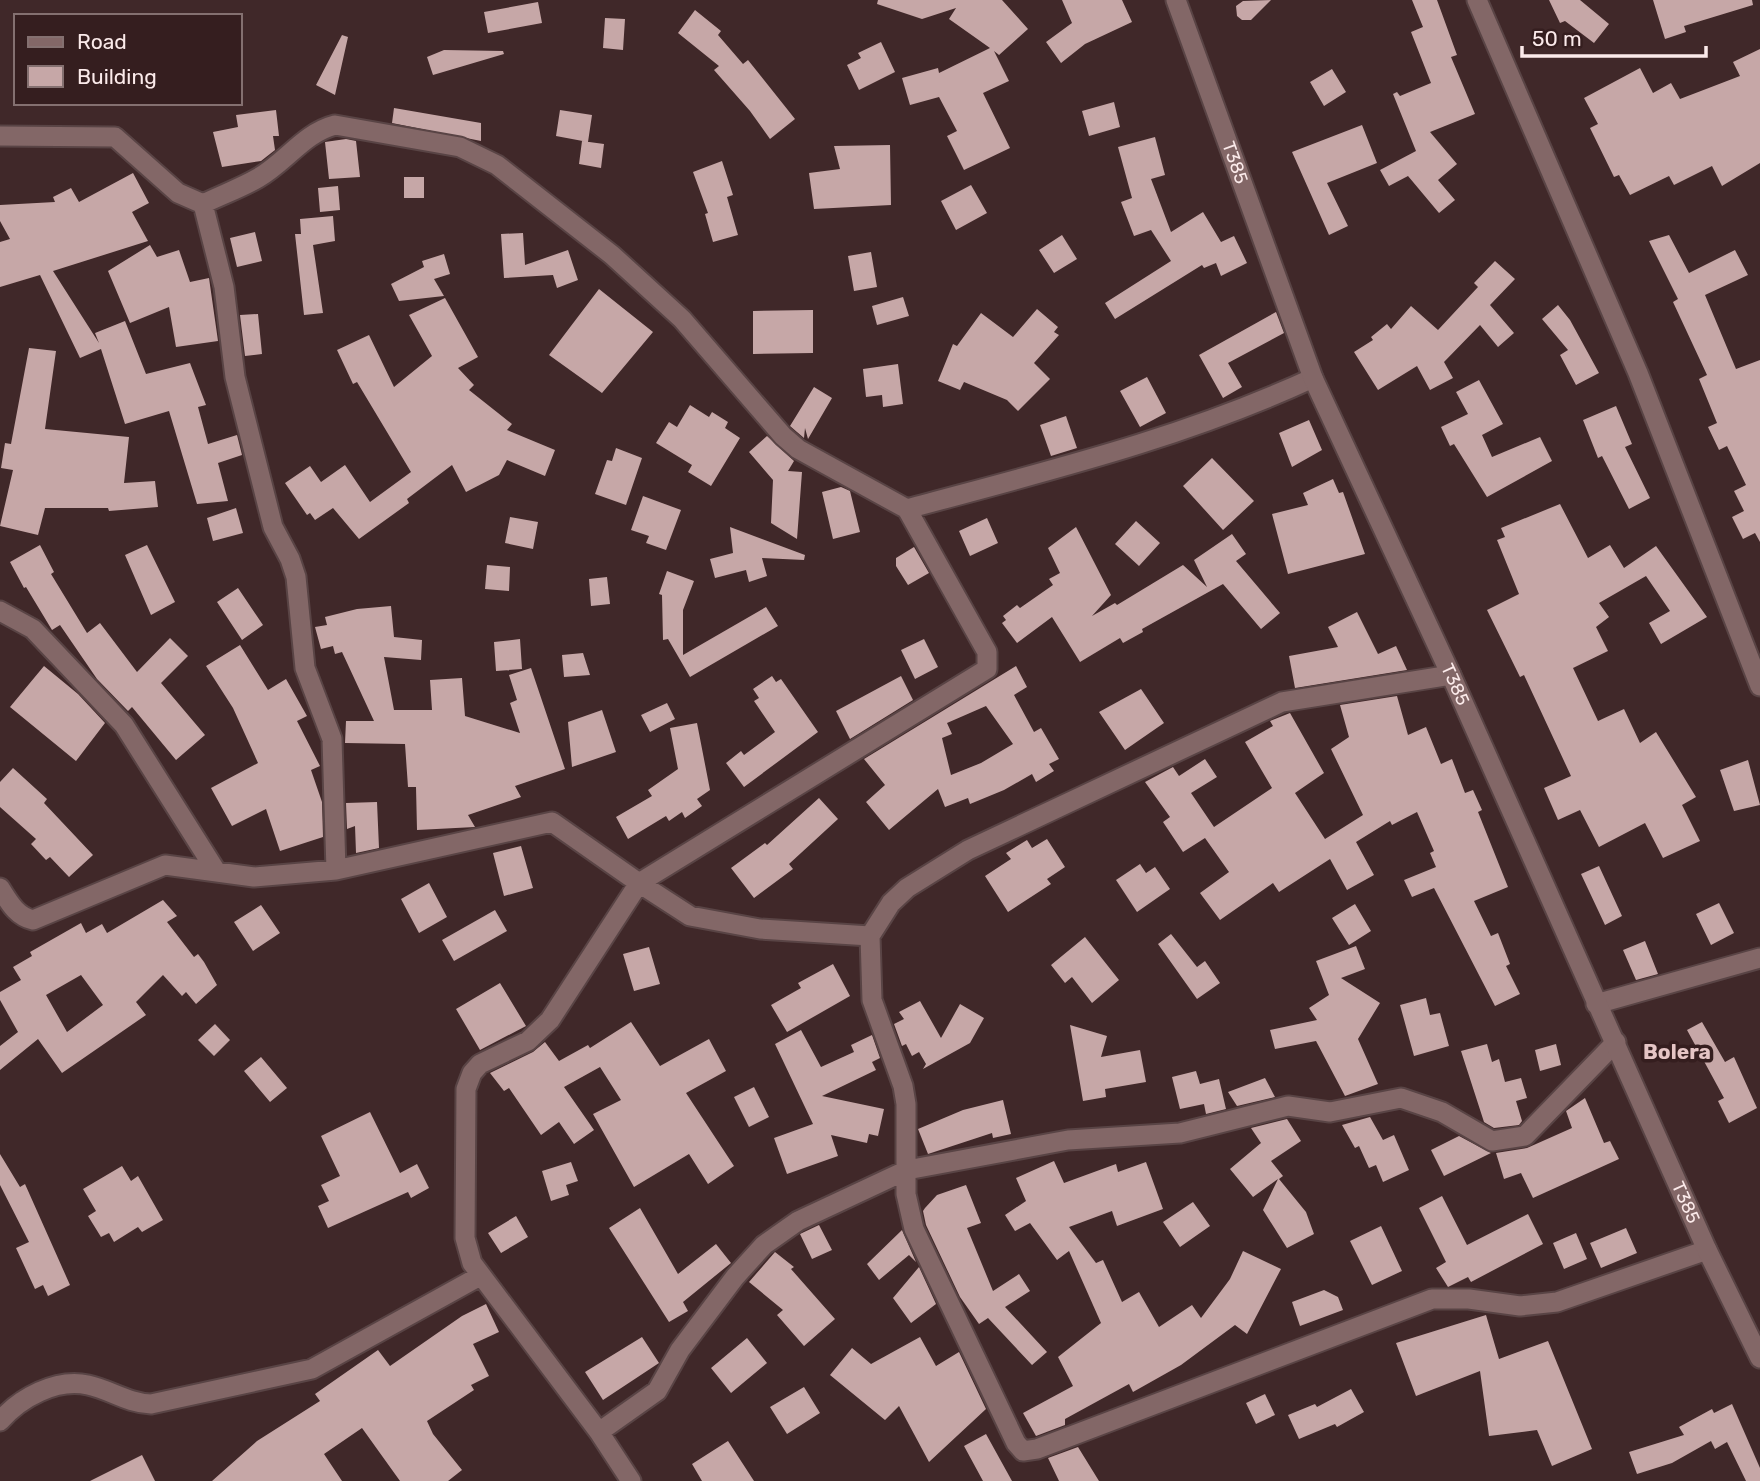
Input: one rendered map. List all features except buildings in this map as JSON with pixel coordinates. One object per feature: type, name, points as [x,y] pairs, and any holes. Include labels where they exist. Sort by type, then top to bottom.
[{"type":"street","name":"T385","points":[[1176,0],[1313,378],[1451,675],[1707,1250],[1760,1359]]},
{"type":"street","points":[[1477,0],[1638,373],[1760,686]]},
{"type":"street","points":[[0,135],[116,137],[178,193],[203,204],[258,178],[307,138],[322,128],[335,125],[460,147],[497,164],[612,255],[682,319],[783,436],[798,449],[906,509],[987,652],[986,669],[639,883],[550,1020],[528,1041],[480,1064],[468,1081],[467,1250],[480,1276],[599,1432],[631,1481]]},
{"type":"street","points":[[203,204],[224,287],[235,377],[273,527],[296,577],[305,668],[332,739],[336,870]]},
{"type":"street","points":[[906,509],[1141,446],[1242,411],[1313,378]]},
{"type":"street","points":[[0,611],[33,629],[124,724],[216,872]]},
{"type":"street","points":[[1451,675],[1282,702],[968,850],[907,888],[876,923],[870,936],[872,1000],[903,1086],[906,1194],[914,1229],[1004,1418],[1023,1451],[1037,1449],[1432,1299],[1469,1299],[1520,1306],[1557,1302],[1707,1250]]},
{"type":"street","points":[[0,888],[12,907],[24,918],[33,920],[165,865],[267,877],[336,870],[552,822],[690,916],[760,929],[870,936]]},
{"type":"street","points":[[1596,1004],[1760,958]]},
{"type":"street","points":[[599,1432],[657,1391],[680,1350],[735,1277],[764,1245],[798,1221],[907,1170],[1068,1140],[1181,1133],[1288,1106],[1330,1112],[1401,1098],[1442,1112],[1492,1141],[1525,1136],[1616,1042]]},
{"type":"street","points":[[0,1421],[37,1393],[59,1385],[87,1385],[133,1404],[151,1404],[298,1374],[480,1276]]},
{"type":"district","name":"Bolera","points":[[1677,1051]]}]
